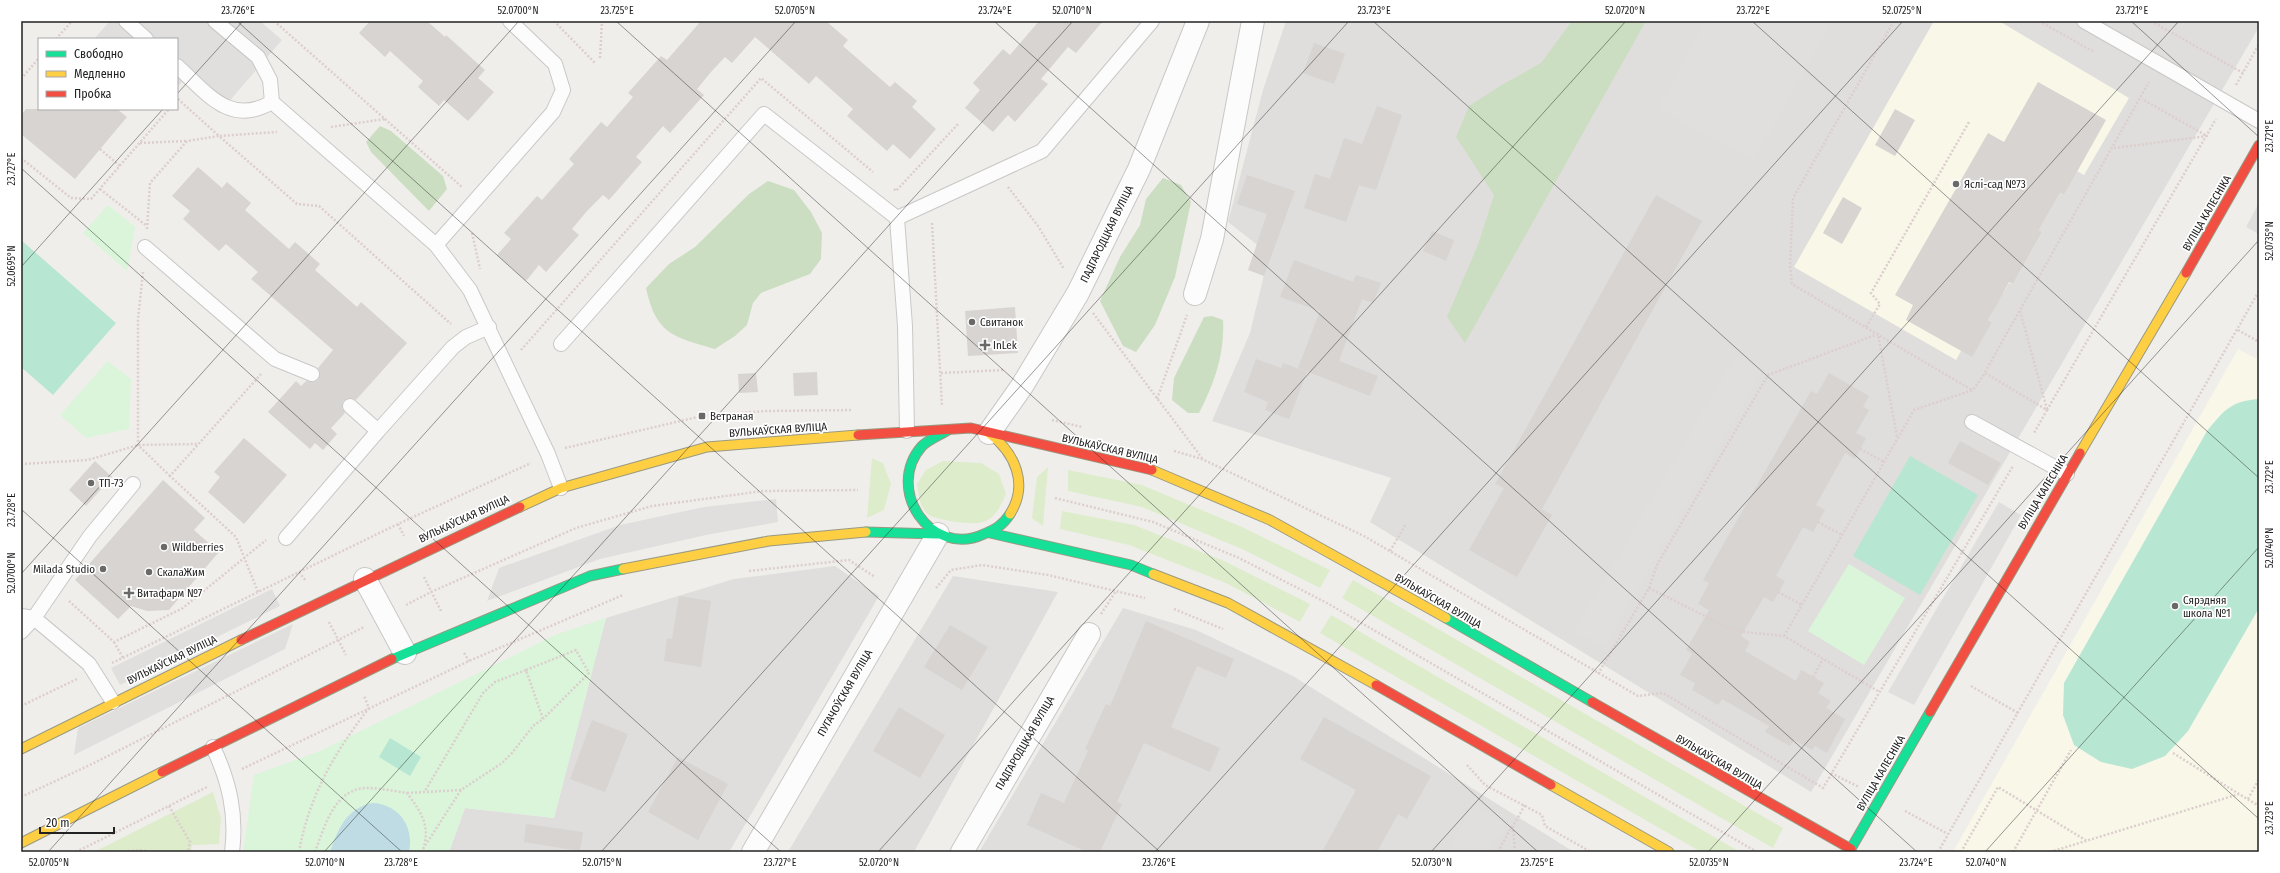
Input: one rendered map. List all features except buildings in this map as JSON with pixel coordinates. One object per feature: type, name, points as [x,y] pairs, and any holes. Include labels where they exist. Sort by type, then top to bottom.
[{"type":"street","name":"ПАДГАРОДЦКАЯ ВУЛІЦА","points":[[989,433],[1022,386],[1078,293],[1139,169],[1198,21]]},
{"type":"street","points":[[1195,294],[1212,239],[1253,21]]},
{"type":"street","name":"ВУЛІЦА КАЛЕСНІКА","points":[[1850,851],[2067,474],[2161,317],[2259,145]]},
{"type":"street","name":"ВУЛЬКАЎСКАЯ ВУЛІЦА","points":[[953,428],[936,435],[921,446],[912,460],[907,476],[907,492],[912,508],[921,521],[938,534],[955,540],[973,539],[990,533],[1003,524],[1013,510],[1018,495],[1019,478],[1015,462],[1007,448],[989,433]]},
{"type":"street","name":"ВУЛЬКАЎСКАЯ ВУЛІЦА","points":[[21,749],[319,601],[561,488],[707,447],[908,431],[971,428],[1153,470],[1270,520],[1349,563],[1850,851]]},
{"type":"street","name":"ВУЛЬКАЎСКАЯ ВУЛІЦА","points":[[21,843],[356,675],[452,632],[590,576],[769,541],[854,532],[938,534]]},
{"type":"street","points":[[990,533],[1131,565],[1228,603],[1305,644],[1669,852]]},
{"type":"street","name":"ПУГАЧОЎСКАЯ ВУЛІЦА","points":[[753,852],[938,534]]},
{"type":"street","points":[[365,579],[405,653]]},
{"type":"street","name":"ПАДГАРОДЦКАЯ ВУЛІЦА","points":[[962,852],[1089,634]]},
{"type":"lane","points":[[126,21],[145,38]]},
{"type":"lane","points":[[215,21],[258,57],[270,80],[272,102],[436,245],[470,290],[489,327],[548,454],[561,488]]},
{"type":"lane","points":[[436,245],[553,112],[563,90],[555,64],[510,21]]},
{"type":"lane","points":[[897,218],[1042,151],[1152,21]]},
{"type":"lane","points":[[2084,21],[2259,121]]},
{"type":"lane","points":[[178,67],[218,103],[241,112],[261,108],[272,102]]},
{"type":"lane","points":[[561,344],[764,114],[897,218],[905,326],[908,431]]},
{"type":"lane","points":[[145,247],[275,359],[312,374]]},
{"type":"lane","points":[[286,538],[453,347],[466,337],[489,327]]},
{"type":"lane","points":[[350,406],[378,431]]},
{"type":"lane","points":[[1972,422],[2067,474]]},
{"type":"lane","points":[[21,632],[27,617],[55,588],[90,536],[133,484]]},
{"type":"lane","points":[[27,617],[90,664],[113,702]]},
{"type":"lane","points":[[213,747],[226,777],[234,810],[232,852]]},
{"type":"path","points":[[57,38],[72,21]]},
{"type":"path","points":[[554,21],[595,63]]},
{"type":"path","points":[[600,58],[602,21]]},
{"type":"path","points":[[1894,21],[1794,198],[1790,266],[1792,284],[1973,390]]},
{"type":"path","points":[[2039,21],[2100,55]]},
{"type":"path","points":[[2152,21],[2243,72]]},
{"type":"path","points":[[1878,334],[1768,375],[1657,565],[1649,588],[1598,674],[1638,696],[1663,693],[1823,788],[1878,691],[2023,451],[2259,44]]},
{"type":"path","points":[[21,79],[38,59]]},
{"type":"path","points":[[520,351],[761,78],[877,175]]},
{"type":"path","points":[[1784,636],[1914,410],[1973,390],[1985,373],[2151,83],[2144,80]]},
{"type":"path","points":[[2142,99],[2207,136]]},
{"type":"path","points":[[21,158],[71,198],[91,199],[168,110]]},
{"type":"path","points":[[1866,327],[1880,304],[1871,293],[1969,122]]},
{"type":"path","points":[[889,186],[896,191],[958,124]]},
{"type":"path","points":[[140,143],[187,141],[219,136],[297,204],[319,206],[466,337]]},
{"type":"path","points":[[2113,148],[2207,136]]},
{"type":"path","points":[[187,141],[150,183],[138,319],[138,445],[236,537],[258,592]]},
{"type":"path","points":[[100,149],[120,166]]},
{"type":"path","points":[[1006,167],[1007,185],[1038,226],[1078,293],[1202,458]]},
{"type":"path","points":[[930,202],[942,407]]},
{"type":"path","points":[[1938,852],[2259,291]]},
{"type":"path","points":[[1157,399],[1195,294]]},
{"type":"path","points":[[2020,311],[2047,410]]},
{"type":"path","points":[[2238,330],[2259,342]]},
{"type":"path","points":[[1878,334],[1897,438]]},
{"type":"path","points":[[170,476],[275,359]]},
{"type":"path","points":[[940,373],[1007,370],[1004,376]]},
{"type":"path","points":[[1985,373],[2047,410]]},
{"type":"path","points":[[21,464],[88,460],[138,445],[198,444]]},
{"type":"path","points":[[1860,449],[1884,462]]},
{"type":"path","points":[[21,797],[92,764],[431,592],[576,528],[652,506],[763,491],[858,490]]},
{"type":"path","points":[[1055,498],[1153,522],[1246,562],[1327,603],[1757,852]]},
{"type":"path","points":[[1818,522],[1842,535]]},
{"type":"path","points":[[398,524],[431,592],[469,661]]},
{"type":"path","points":[[1390,551],[1406,524]]},
{"type":"path","points":[[114,642],[183,608],[267,539]]},
{"type":"path","points":[[748,571],[849,560],[875,578]]},
{"type":"path","points":[[932,592],[951,570],[982,565],[1048,574],[1152,600]]},
{"type":"path","points":[[299,572],[319,601],[356,675],[369,708]]},
{"type":"path","points":[[55,588],[114,642],[123,658]]},
{"type":"path","points":[[1649,588],[1727,626],[1745,632],[1784,636],[1878,691]]},
{"type":"path","points":[[1089,634],[1116,591]]},
{"type":"path","points":[[1778,592],[1802,605]]},
{"type":"path","points":[[76,852],[226,777],[469,661],[625,595]]},
{"type":"path","points":[[1166,606],[1224,630]]},
{"type":"path","points":[[1742,637],[1745,632]]},
{"type":"path","points":[[422,850],[461,790],[502,763],[512,753],[533,726],[543,719],[590,673],[576,650],[495,682],[483,693],[425,791]]},
{"type":"path","points":[[1813,676],[1823,659]]},
{"type":"path","points":[[526,670],[543,719]]},
{"type":"path","points":[[1951,675],[2018,713]]},
{"type":"path","points":[[299,852],[308,813],[324,774],[343,742],[369,708]]},
{"type":"path","points":[[2013,852],[2071,750]]},
{"type":"path","points":[[2173,753],[2259,806]]},
{"type":"path","points":[[1465,763],[1485,785],[1542,815],[1545,826],[1591,852]]},
{"type":"path","points":[[1831,773],[1865,790]]},
{"type":"path","points":[[2248,799],[2259,779]]},
{"type":"path","points":[[1961,852],[1998,787],[2087,841]]},
{"type":"path","points":[[316,852],[332,811],[352,792],[366,788],[407,793],[461,790]]},
{"type":"path","points":[[407,793],[425,821],[426,834],[422,850]]},
{"type":"path","points":[[2050,852],[2239,794]]},
{"type":"path","points":[[1498,852],[1525,805]]},
{"type":"path","points":[[169,806],[190,842],[188,852]]},
{"type":"path","points":[[1905,811],[1948,834]]},
{"type":"path","points":[[1512,826],[1515,852]]},
{"type":"path","points":[[120,852],[142,850],[149,852]]},
{"type":"shaded area","points":[[110,21],[260,21],[282,40],[219,113],[182,82],[178,86],[178,38],[95,38]]},
{"type":"shaded area","points":[[1286,21],[2259,21],[2259,27],[1811,792],[1370,522],[1391,478],[1212,421],[1250,333],[1269,254],[1228,222],[1263,90]]},
{"type":"shaded area","points":[[1706,21],[1832,21],[1754,161],[1658,108]]},
{"type":"shaded area","name":"Яслі-сад №73","points":[[1934,21],[1999,21],[2129,98],[2084,175],[2077,171],[2064,195],[2060,193],[2039,230],[2042,232],[2013,284],[2009,283],[1988,320],[1992,322],[1961,351],[1956,360],[1794,267]]},
{"type":"shaded area","points":[[2259,203],[2259,234],[2246,227]]},
{"type":"shaded area","name":"Сярэдняя школа №1","points":[[2238,349],[2259,360],[2259,852],[1953,852]]},
{"type":"shaded area","points":[[1736,355],[1762,371],[1605,646],[1574,632]]},
{"type":"shaded area","points":[[776,499],[778,522],[706,535],[600,559],[487,601],[499,568],[620,525],[704,507]]},
{"type":"shaded area","points":[[1999,502],[2021,515],[1914,705],[1888,692]]},
{"type":"shaded area","points":[[835,566],[879,596],[729,852],[449,852],[465,808],[554,818],[606,618],[734,579]]},
{"type":"shaded area","points":[[953,576],[1058,592],[914,852],[788,852]]},
{"type":"shaded area","points":[[272,589],[280,606],[120,685],[111,668]]},
{"type":"shaded area","points":[[1123,608],[1196,630],[1293,676],[1574,852],[979,852]]},
{"type":"shaded area","points":[[293,624],[285,649],[74,755],[78,728]]},
{"type":"shaded area","points":[[1473,805],[1506,823],[1489,852],[1447,852]]},
{"type":"green space","points":[[1572,21],[1646,21],[1465,343],[1447,317],[1478,245],[1494,195],[1456,137],[1469,106],[1500,86],[1541,63]]},
{"type":"green space","points":[[380,126],[391,131],[443,176],[447,189],[429,211],[371,152],[366,142]]},
{"type":"green space","points":[[1163,178],[1181,185],[1191,202],[1175,277],[1155,325],[1136,352],[1123,346],[1100,301],[1120,257],[1140,225],[1146,199]]},
{"type":"green space","points":[[768,181],[794,190],[811,212],[822,233],[821,259],[810,274],[761,293],[753,303],[747,325],[735,336],[715,349],[677,337],[661,324],[655,315],[646,288],[669,264],[695,247],[749,194]]},
{"type":"green space","points":[[108,205],[135,227],[127,271],[83,233]]},
{"type":"green space","points":[[21,240],[116,323],[53,395],[21,367]]},
{"type":"green space","points":[[1212,316],[1223,320],[1220,357],[1214,380],[1199,413],[1188,413],[1172,400],[1174,378],[1204,317]]},
{"type":"green space","points":[[108,361],[131,379],[129,429],[86,438],[60,415]]},
{"type":"green space","points":[[2259,399],[2259,608],[2188,731],[2165,756],[2132,769],[2101,762],[2074,745],[2063,715],[2064,683],[2207,431],[2228,408],[2241,402]]},
{"type":"green space","points":[[1910,456],[1978,495],[1920,595],[1853,556]]},
{"type":"green space","points":[[872,458],[883,463],[891,484],[884,510],[867,518]]},
{"type":"green space","points":[[943,461],[981,463],[999,474],[1006,494],[998,511],[988,520],[978,523],[956,522],[929,515],[923,508],[920,501],[917,484],[926,470]]},
{"type":"green space","points":[[1048,467],[1043,526],[1032,518],[1037,477]]},
{"type":"green space","points":[[1068,470],[1142,485],[1242,527],[1330,570],[1320,588],[1244,550],[1142,507],[1068,491]]},
{"type":"green space","points":[[1062,511],[1134,525],[1224,561],[1310,604],[1300,622],[1226,583],[1129,545],[1060,529]]},
{"type":"green space","points":[[1849,564],[1905,598],[1864,665],[1808,631]]},
{"type":"green space","points":[[1353,580],[1783,828],[1773,848],[1342,598]]},
{"type":"green space","points":[[1331,615],[1740,852],[1701,852],[1320,633]]},
{"type":"green space","points":[[606,618],[554,818],[465,808],[449,852],[243,852],[254,775],[320,751],[555,635]]},
{"type":"green space","points":[[390,738],[421,757],[410,776],[379,757]]},
{"type":"green space","points":[[213,792],[221,818],[219,844],[192,845],[191,852],[94,852]]},
{"type":"water","points":[[373,803],[390,808],[403,818],[409,834],[409,852],[330,852],[336,835],[344,821],[356,810]]},
{"type":"traffic: fast","points":[[948,430],[922,446],[912,463],[908,481],[911,499],[919,516],[931,528],[947,537],[965,539],[984,534],[996,528],[1002,524],[1010,514]]},
{"type":"traffic: fast","points":[[866,532],[938,534]]},
{"type":"traffic: fast","points":[[990,533],[1131,565],[1153,574]]},
{"type":"traffic: fast","points":[[392,659],[590,576],[623,569]]},
{"type":"traffic: fast","points":[[1446,618],[1592,702]]},
{"type":"traffic: fast","points":[[1849,852],[1930,712]]},
{"type":"traffic: slow","points":[[2080,453],[2186,273]]},
{"type":"traffic: slow","points":[[989,433],[1006,450],[1012,460],[1019,480],[1016,503],[1010,514]]},
{"type":"traffic: slow","points":[[520,507],[561,488],[707,447],[858,435]]},
{"type":"traffic: slow","points":[[1152,470],[1270,520],[1446,618]]},
{"type":"traffic: slow","points":[[623,569],[769,541],[866,532]]},
{"type":"traffic: slow","points":[[1153,574],[1228,603],[1376,685]]},
{"type":"traffic: slow","points":[[21,749],[241,640]]},
{"type":"traffic: slow","points":[[21,843],[162,772]]},
{"type":"traffic: slow","points":[[1551,785],[1669,852]]},
{"type":"traffic: jam","points":[[2186,273],[2259,145]]},
{"type":"traffic: jam","points":[[858,435],[971,428],[1152,470]]},
{"type":"traffic: jam","points":[[1930,712],[2080,453]]},
{"type":"traffic: jam","points":[[241,640],[520,507]]},
{"type":"traffic: jam","points":[[162,772],[392,659]]},
{"type":"traffic: jam","points":[[1376,685],[1551,785]]},
{"type":"traffic: jam","points":[[1592,702],[1851,849]]},
{"type":"place","name":"Яслі-сад №73","points":[[1956,184]]},
{"type":"place","name":"Свитанок","points":[[972,322]]},
{"type":"place","name":"InLek","points":[[985,345]]},
{"type":"place","name":"Ветраная","points":[[702,416]]},
{"type":"place","name":"ТП-73","points":[[91,483]]},
{"type":"place","name":"Wildberries","points":[[164,547]]},
{"type":"place","name":"Milada Studio","points":[[103,569]]},
{"type":"place","name":"СкалаЖим","points":[[149,572]]},
{"type":"place","name":"Витафарм №7","points":[[129,593]]},
{"type":"place","name":"Сярэдняя школа №1","points":[[2175,606]]}]
